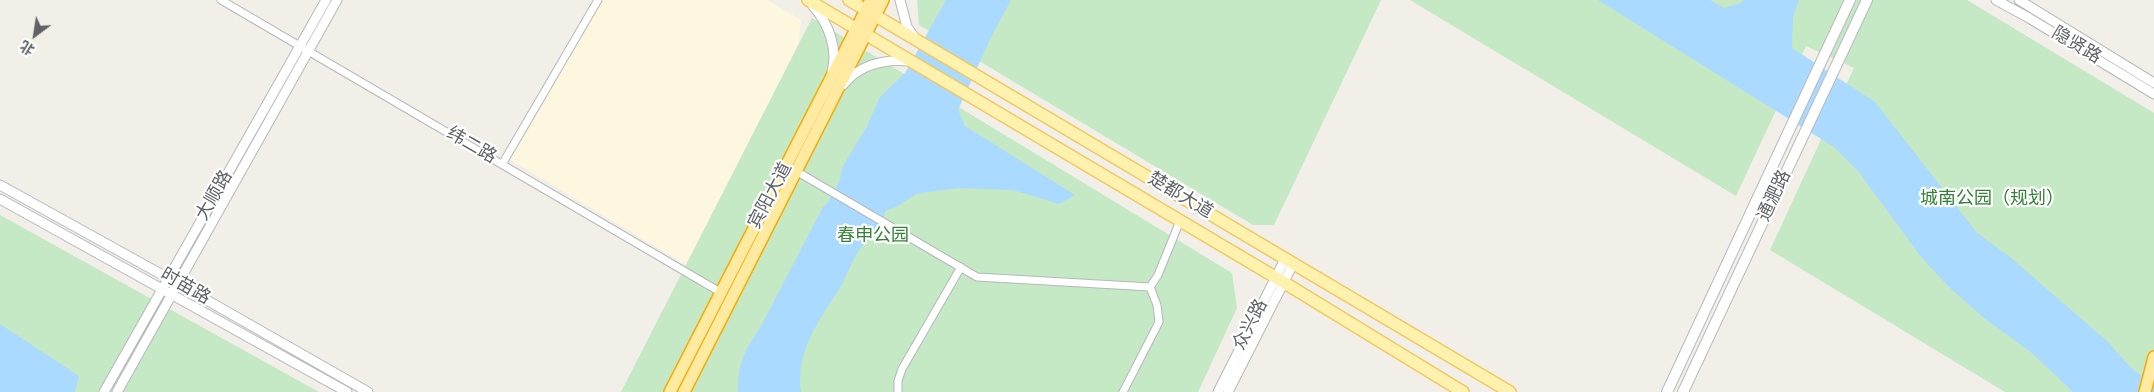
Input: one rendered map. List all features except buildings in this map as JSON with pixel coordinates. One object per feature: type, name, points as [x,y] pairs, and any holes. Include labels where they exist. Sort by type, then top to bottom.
[{"type":"highway","name":"宾阳大道","points":[[670,392],[720,292],[833,87],[871,8],[883,0]]},
{"type":"highway","name":"宾阳大道","points":[[684,392],[796,171],[833,87]]},
{"type":"highway","points":[[2145,392],[2154,357]]},
{"type":"main road","name":"楚都大道","points":[[808,0],[1276,277],[1463,392]]},
{"type":"main road","name":"楚都大道","points":[[849,0],[871,8],[918,41],[1510,392]]},
{"type":"main road","name":"通淝路","points":[[1667,392],[1850,0]]},
{"type":"main road","name":"通淝路","points":[[1683,392],[1867,0]]},
{"type":"street","name":"纬二路","points":[[221,0],[720,292]]},
{"type":"street","name":"大顺路","points":[[104,392],[326,0]]},
{"type":"street","name":"大顺路","points":[[117,392],[337,0]]},
{"type":"street","points":[[504,161],[598,0]]},
{"type":"street","points":[[808,0],[819,12],[832,41],[834,56],[833,87]]},
{"type":"street","points":[[900,0],[907,27],[918,41]]},
{"type":"street","name":"隐贤路","points":[[1996,0],[2154,94]]},
{"type":"street","name":"隐贤路","points":[[2019,0],[2154,83]]},
{"type":"street","points":[[833,87],[860,70],[874,64],[911,62]]},
{"type":"street","points":[[796,171],[977,276],[1150,287]]},
{"type":"street","name":"时苗路","points":[[0,185],[368,392]]},
{"type":"street","name":"时苗路","points":[[0,198],[347,392]]},
{"type":"street","points":[[1150,287],[1158,274],[1180,221]]},
{"type":"street","name":"众兴路","points":[[1218,392],[1276,277],[1289,261]]},
{"type":"street","name":"众兴路","points":[[1228,392],[1289,261]]},
{"type":"street","points":[[898,392],[898,382],[902,369],[961,267]]},
{"type":"street","points":[[1122,392],[1158,322],[1157,305],[1150,287]]},
{"type":"shaded area","points":[[600,0],[767,0],[801,20],[796,68],[693,269],[506,157]]},
{"type":"green space","points":[[917,0],[1381,0],[1274,225],[1253,225],[919,25]]},
{"type":"green space","name":"城南公园（规划）","points":[[1410,0],[1967,0],[2154,113],[2154,392],[2005,392],[1770,250],[1854,68],[1806,46],[1736,196]]},
{"type":"green space","name":"春申公园","points":[[812,18],[1232,273],[1237,308],[1198,392],[621,392]]},
{"type":"green space","points":[[0,215],[319,392],[0,392]]},
{"type":"water","points":[[946,0],[1011,0],[991,37],[958,110],[965,126],[1075,195],[1059,204],[1013,190],[958,188],[916,194],[898,206],[885,211],[881,231],[859,249],[841,286],[811,336],[802,362],[801,392],[738,392],[739,373],[746,351],[760,328],[823,207],[828,202],[839,182],[843,166],[866,128],[880,97],[905,73]]},
{"type":"water","points":[[1598,0],[1710,0],[1724,8],[1741,3],[1744,0],[1799,0],[1793,17],[1792,48],[1875,102],[1977,233],[2010,257],[2108,342],[2130,367],[2154,385],[2154,392],[2073,392],[2032,353],[1984,318],[1948,286],[1922,258],[1858,171],[1834,147]]},
{"type":"water","points":[[0,324],[79,376],[75,392],[0,392]]}]
